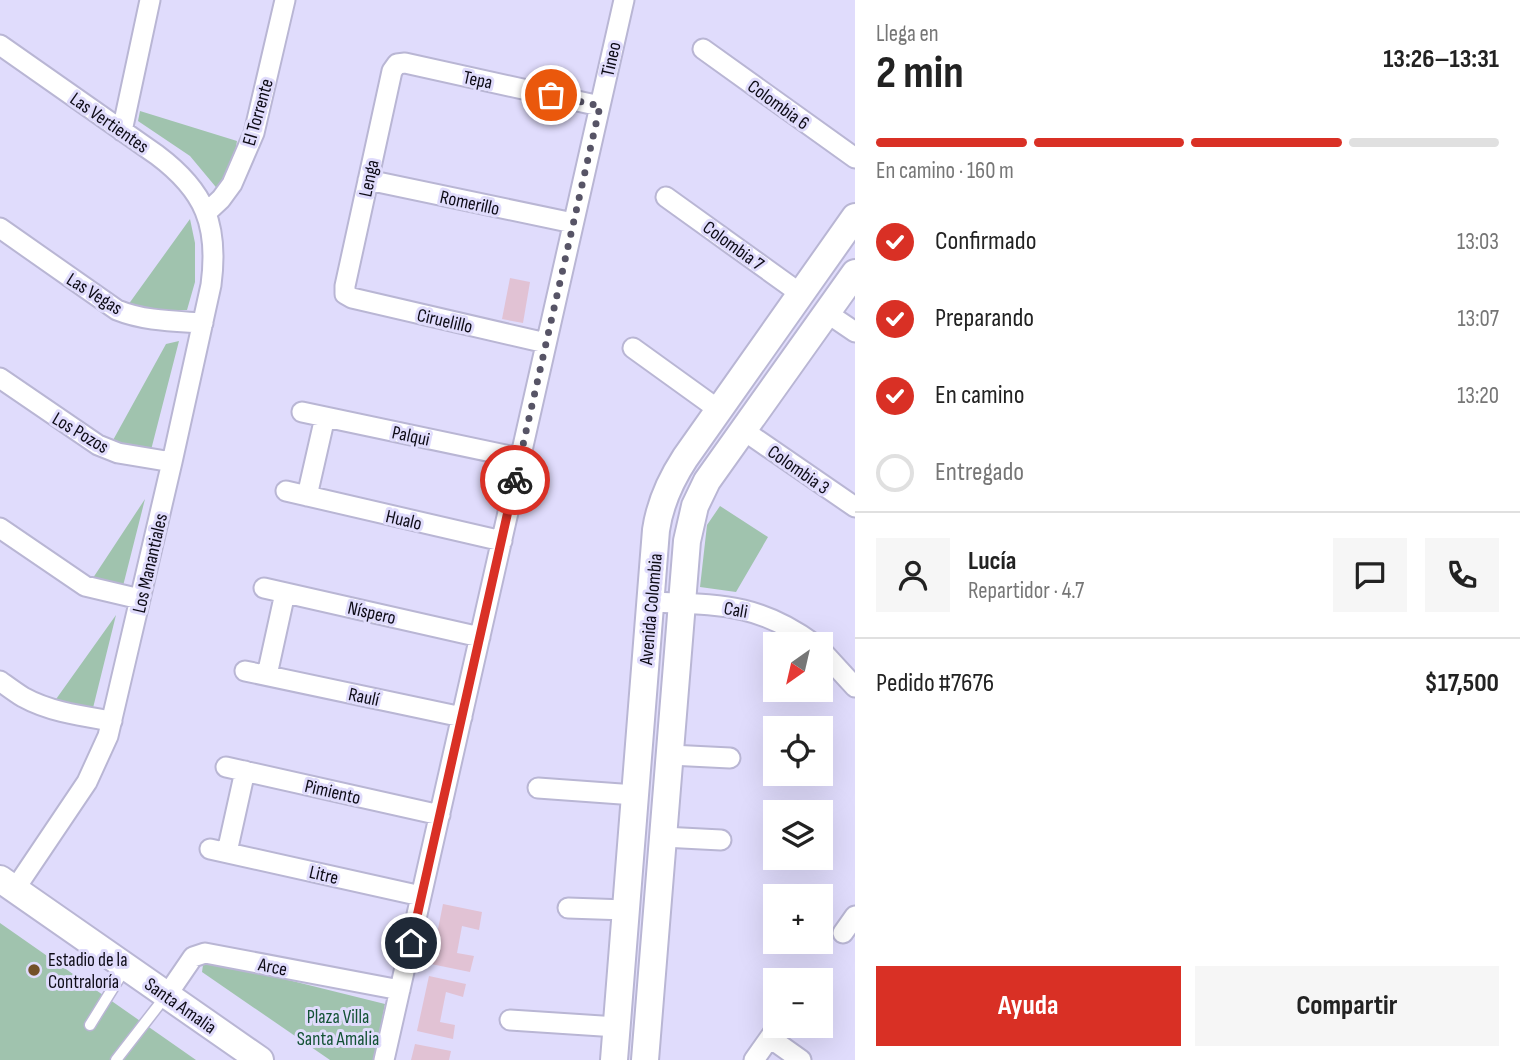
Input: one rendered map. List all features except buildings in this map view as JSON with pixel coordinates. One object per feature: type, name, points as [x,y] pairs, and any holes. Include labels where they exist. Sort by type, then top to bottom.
[{"type":"main road","name":"Avenida Colombia","points":[[614,1060],[659,513],[673,476],[855,218]]},
{"type":"main road","name":"Avenida Colombia","points":[[645,1060],[690,523],[707,481],[855,273]]},
{"type":"main road","name":"Santa Amalia","points":[[7,884],[260,1060]]},
{"type":"street","points":[[122,131],[150,0]]},
{"type":"street","name":"El Torrente","points":[[206,213],[221,200],[232,184],[254,133],[285,0]]},
{"type":"street","name":"Tineo","points":[[384,1060],[623,0]]},
{"type":"street","name":"Las Vertientes","points":[[0,45],[172,167],[198,196],[206,213]]},
{"type":"street","name":"Colombia 6","points":[[704,49],[855,158]]},
{"type":"street","name":"Tepa","points":[[397,64],[405,63],[600,106]]},
{"type":"street","name":"Lenga","points":[[345,294],[392,71],[397,64]]},
{"type":"street","name":"Romerillo","points":[[368,180],[573,223]]},
{"type":"street","name":"Colombia 7","points":[[666,197],[801,294]]},
{"type":"street","name":"Los Manantiales","points":[[7,884],[87,782],[112,722],[214,265],[212,237],[206,213]]},
{"type":"street","name":"Las Vegas","points":[[0,228],[117,310],[146,318],[203,323]]},
{"type":"street","name":"Ciruelillo","points":[[345,294],[352,298],[546,343]]},
{"type":"street","points":[[827,313],[855,332]]},
{"type":"street","points":[[633,348],[719,410]]},
{"type":"street","name":"Los Pozos","points":[[0,378],[97,445],[118,453],[172,462]]},
{"type":"street","name":"Palqui","points":[[302,412],[520,458]]},
{"type":"street","points":[[307,496],[325,417]]},
{"type":"street","name":"Colombia 3","points":[[743,430],[855,507]]},
{"type":"street","name":"Hualo","points":[[286,491],[502,541]]},
{"type":"street","points":[[0,528],[85,586],[140,599]]},
{"type":"street","name":"Níspero","points":[[264,588],[480,637]]},
{"type":"street","points":[[267,676],[285,593]]},
{"type":"street","name":"Cali","points":[[650,602],[727,606],[748,610],[779,622],[795,632]]},
{"type":"street","points":[[833,663],[855,687]]},
{"type":"street","name":"Raulí","points":[[245,671],[462,717]]},
{"type":"street","points":[[0,681],[40,705],[112,722]]},
{"type":"street","points":[[670,755],[730,758]]},
{"type":"street","name":"Pimiento","points":[[236,769],[440,815]]},
{"type":"street","name":"Litre","points":[[236,769],[219,850],[421,896]]},
{"type":"street","points":[[538,788],[635,795]]},
{"type":"street","points":[[663,836],[721,840]]},
{"type":"street","points":[[568,908],[626,910]]},
{"type":"street","points":[[843,933],[855,916]]},
{"type":"street","name":"Arce","points":[[167,995],[193,957],[205,953],[400,990]]},
{"type":"street","points":[[510,1020],[617,1027]]},
{"type":"street","points":[[754,1060],[770,1038]]},
{"type":"street","points":[[780,1038],[801,1060]]},
{"type":"lane","points":[[90,1025],[127,967]]},
{"type":"lane","points":[[116,1060],[167,995]]},
{"type":"green space","points":[[140,111],[237,141],[232,168],[220,192],[190,156],[138,121]]},
{"type":"green space","points":[[190,219],[195,243],[195,282],[187,310],[156,310],[128,305]]},
{"type":"green space","points":[[179,341],[151,450],[112,442],[166,344]]},
{"type":"green space","points":[[145,499],[123,586],[91,581]]},
{"type":"green space","points":[[720,506],[768,537],[736,592],[700,587],[707,525]]},
{"type":"green space","points":[[116,615],[93,708],[54,702]]},
{"type":"green space","name":"Estadio de la Contraloría","points":[[0,923],[196,1060],[0,1060]]},
{"type":"green space","name":"Plaza Villa Santa Amalia","points":[[208,960],[385,1004],[374,1060],[330,1060],[202,972],[203,965]]},
{"type":"way so far","points":[[515,480],[600,106],[551,95]]},
{"type":"place","name":"Estadio de la Contraloría","points":[[34,970]]},
{"type":"route","points":[[411,943],[515,480]]}]
